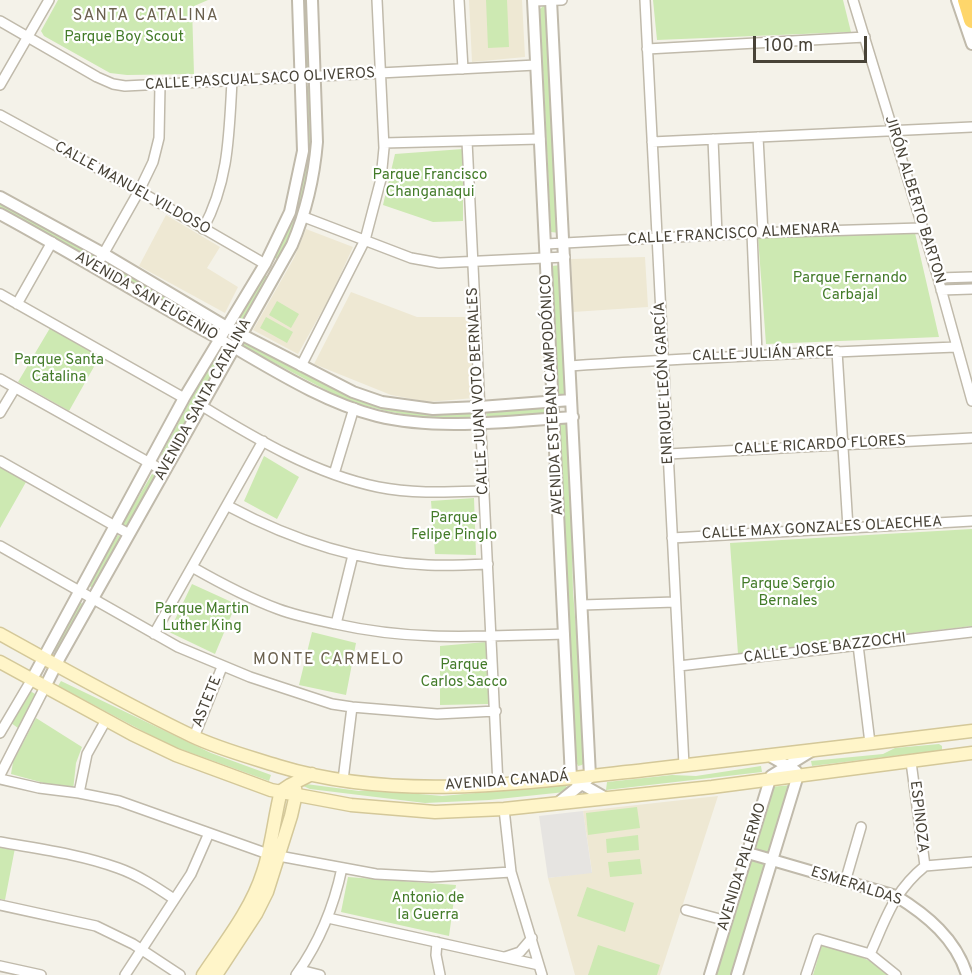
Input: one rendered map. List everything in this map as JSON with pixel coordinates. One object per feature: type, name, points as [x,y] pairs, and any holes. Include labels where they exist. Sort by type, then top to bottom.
[{"type":"highway","points":[[966,0],[972,20]]},
{"type":"main road","name":"AVENIDA CANADÁ","points":[[0,634],[194,737],[279,766],[343,780],[449,788],[581,779],[968,732]]},
{"type":"main road","name":"AVENIDA CANADÁ","points":[[0,662],[176,755],[281,793],[351,806],[435,812],[504,809],[969,754]]},
{"type":"main road","points":[[968,732],[960,736],[958,745],[962,752],[969,754]]},
{"type":"main road","points":[[934,736],[945,742],[945,753],[941,758]]},
{"type":"main road","points":[[216,975],[262,903],[274,855],[295,796],[292,783],[279,766]]},
{"type":"main road","points":[[203,975],[248,907],[274,855],[282,789],[312,774]]},
{"type":"street","points":[[0,85],[49,0]]},
{"type":"street","name":"AVENIDA SANTA CATALINA","points":[[1,731],[32,679],[184,398],[225,326],[265,264],[290,212],[303,151],[298,0]]},
{"type":"street","name":"AVENIDA SANTA CATALINA","points":[[0,777],[55,665],[202,406],[240,334],[292,246],[304,217],[315,165],[317,142],[312,0]]},
{"type":"street","points":[[301,366],[365,240],[381,179],[384,143],[377,0]]},
{"type":"street","points":[[459,0],[463,69]]},
{"type":"street","name":"AVENIDA ESTEBAN CAMPODÓNICO","points":[[551,0],[582,605],[581,779]]},
{"type":"street","points":[[534,1],[562,0]]},
{"type":"street","name":"ENRIQUE LEÓN GARCÍA","points":[[645,0],[684,765]]},
{"type":"street","name":"JIRÓN ALBERTO BARTON","points":[[853,0],[938,278],[972,401]]},
{"type":"street","points":[[957,0],[972,44]]},
{"type":"street","name":"AVENIDA ESTEBAN CAMPODÓNICO","points":[[534,1],[564,634],[581,779]]},
{"type":"street","name":"CALLE PASCUAL SACO OLIVEROS","points":[[0,21],[105,81],[125,86],[536,65]]},
{"type":"street","points":[[647,49],[865,37]]},
{"type":"street","points":[[203,229],[213,211],[225,170],[229,146],[232,81]]},
{"type":"street","points":[[96,267],[147,176],[157,150],[160,85]]},
{"type":"street","name":"CALLE MANUEL VILDOSO","points":[[0,115],[139,191],[265,264]]},
{"type":"street","points":[[652,142],[972,127]]},
{"type":"street","points":[[758,137],[763,233]]},
{"type":"street","points":[[384,143],[540,139]]},
{"type":"street","points":[[713,139],[717,235]]},
{"type":"street","name":"CALLE JUAN VOTO BERNALES","points":[[467,141],[498,785]]},
{"type":"street","name":"AVENIDA SAN EUGENIO","points":[[0,197],[104,254],[225,326],[353,392],[382,402],[433,409],[571,400]]},
{"type":"street","name":"AVENIDA SAN EUGENIO","points":[[0,214],[321,395],[354,408],[378,416],[410,420],[480,422],[573,417]]},
{"type":"street","points":[[304,217],[411,258],[439,263],[565,257]]},
{"type":"street","name":"CALLE FRANCISCO ALMENARA","points":[[546,244],[752,233],[921,228]]},
{"type":"street","points":[[752,233],[758,354]]},
{"type":"street","points":[[17,304],[52,242]]},
{"type":"street","points":[[938,278],[972,277]]},
{"type":"street","points":[[941,290],[972,290]]},
{"type":"street","points":[[0,294],[184,398]]},
{"type":"street","name":"CALLE JULIÁN ARCE","points":[[570,366],[663,358],[956,346]]},
{"type":"street","points":[[837,351],[848,528]]},
{"type":"street","points":[[0,379],[164,471]]},
{"type":"street","points":[[0,413],[15,388]]},
{"type":"street","points":[[202,406],[263,441],[334,474],[378,487],[432,493],[484,491]]},
{"type":"street","points":[[334,474],[354,408]]},
{"type":"street","name":"CALLE RICARDO FLORES","points":[[668,454],[972,438]]},
{"type":"street","points":[[154,634],[263,441]]},
{"type":"street","points":[[0,461],[129,534]]},
{"type":"street","points":[[228,506],[288,535],[352,555],[428,565],[488,564]]},
{"type":"street","name":"CALLE MAX GONZALES OLAECHEA","points":[[672,538],[972,520]]},
{"type":"street","points":[[0,546],[177,647],[222,667],[332,704],[437,714],[496,711]]},
{"type":"street","points":[[336,624],[352,555]]},
{"type":"street","points":[[192,567],[238,593],[279,610],[362,631],[412,636],[564,634]]},
{"type":"street","points":[[582,605],[675,602]]},
{"type":"street","name":"CALLE JOSE BAZZOCHI","points":[[678,666],[972,632]]},
{"type":"street","points":[[858,645],[870,743]]},
{"type":"street","name":"ASTETE","points":[[194,737],[222,667]]},
{"type":"street","points":[[343,780],[352,707]]},
{"type":"street","points":[[79,793],[87,754],[106,720]]},
{"type":"street","points":[[1,731],[19,738]]},
{"type":"street","points":[[770,779],[773,774],[814,750]]},
{"type":"street","points":[[768,755],[796,771],[798,775]]},
{"type":"street","name":"ESPINOZA","points":[[870,954],[896,896],[909,879],[924,867],[911,762]]},
{"type":"street","name":"AVENIDA PALERMO","points":[[737,975],[798,775]]},
{"type":"street","points":[[0,777],[39,788],[79,793],[130,804],[274,855],[342,868],[376,874],[432,877],[511,872]]},
{"type":"street","points":[[558,803],[581,779],[606,798]]},
{"type":"street","name":"AVENIDA PALERMO","points":[[710,975],[770,779]]},
{"type":"street","points":[[504,809],[511,872],[540,970]]},
{"type":"street","points":[[845,882],[861,826]]},
{"type":"street","points":[[124,975],[195,867],[208,833]]},
{"type":"street","points":[[0,842],[118,868],[174,899]]},
{"type":"street","name":"ESMERALDAS","points":[[748,853],[896,896],[914,907],[940,929],[968,970]]},
{"type":"street","points":[[924,867],[972,862]]},
{"type":"street","points":[[320,975],[298,972],[328,918],[342,868]]},
{"type":"street","points":[[0,905],[96,926],[142,950],[180,975]]},
{"type":"street","points":[[686,910],[727,921]]},
{"type":"street","points":[[328,918],[503,957],[540,970]]},
{"type":"street","points":[[503,957],[520,952],[532,938]]},
{"type":"street","points":[[806,975],[818,939],[870,954],[896,975]]},
{"type":"street","points":[[437,942],[436,955],[440,975]]},
{"type":"street","points":[[0,966],[41,975]]},
{"type":"shaded area","points":[[469,0],[522,0],[525,57],[472,62]]},
{"type":"shaded area","points":[[166,215],[220,247],[207,268],[238,287],[225,313],[139,266]]},
{"type":"shaded area","points":[[306,229],[353,247],[331,295],[298,354],[253,330],[294,258]]},
{"type":"shaded area","points":[[645,257],[648,307],[573,312],[571,259]]},
{"type":"shaded area","points":[[351,292],[417,317],[469,317],[474,398],[428,402],[391,395],[314,364]]},
{"type":"shaded area","points":[[718,796],[660,975],[575,975],[548,878],[592,872],[583,811]]},
{"type":"shaded area","points":[[583,811],[592,873],[548,878],[539,816]]},
{"type":"green space","name":"Parque Boy Scout","points":[[58,0],[208,0],[192,7],[194,74],[110,73],[44,36],[41,31]]},
{"type":"green space","points":[[302,0],[309,0],[313,71],[305,72]]},
{"type":"green space","points":[[486,0],[507,0],[509,47],[488,48]]},
{"type":"green space","points":[[653,0],[843,0],[851,32],[657,40]]},
{"type":"green space","points":[[547,6],[560,233],[551,232],[540,9]]},
{"type":"green space","points":[[307,86],[311,86],[314,155],[300,216],[280,261],[274,257],[304,170],[308,140]]},
{"type":"green space","name":"Parque Francisco Changanaqui","points":[[463,149],[463,221],[433,222],[383,205],[395,154]]},
{"type":"green space","points":[[0,202],[95,256],[91,262],[0,211]]},
{"type":"green space","name":"Parque Fernando Carbajal","points":[[915,233],[939,337],[766,344],[758,237]]},
{"type":"green space","points":[[106,262],[217,325],[215,329],[104,266]]},
{"type":"green space","points":[[561,265],[565,396],[558,396],[552,266]]},
{"type":"green space","points":[[265,275],[270,278],[241,325],[236,322]]},
{"type":"green space","points":[[277,301],[299,314],[291,328],[269,315]]},
{"type":"green space","points":[[266,317],[293,332],[287,343],[260,328]]},
{"type":"green space","name":"Parque Santa Catalina","points":[[50,328],[100,356],[69,411],[18,382]]},
{"type":"green space","points":[[246,341],[358,398],[474,411],[474,419],[424,418],[347,401],[242,346]]},
{"type":"green space","points":[[218,349],[225,352],[168,460],[161,455]]},
{"type":"green space","points":[[547,408],[547,415],[487,418],[486,410]]},
{"type":"green space","points":[[560,423],[569,424],[573,591],[586,761],[578,766],[575,759]]},
{"type":"green space","points":[[264,456],[299,477],[277,519],[244,501]]},
{"type":"green space","points":[[0,467],[26,482],[0,528]]},
{"type":"green space","points":[[152,474],[159,477],[126,529],[121,526]]},
{"type":"green space","name":"Parque Felipe Pinglo","points":[[474,498],[476,555],[435,554],[431,501]]},
{"type":"green space","name":"Parque Sergio Bernales","points":[[972,529],[972,626],[738,654],[730,543]]},
{"type":"green space","points":[[118,535],[121,536],[93,588],[87,585]]},
{"type":"green space","name":"Parque Martin Luther King","points":[[192,584],[236,604],[215,654],[169,632]]},
{"type":"green space","points":[[79,602],[85,605],[58,653],[52,649]]},
{"type":"green space","points":[[312,632],[356,643],[346,695],[299,685]]},
{"type":"green space","name":"Parque Carlos Sacco","points":[[486,642],[489,704],[440,705],[440,646]]},
{"type":"green space","points":[[61,681],[211,753],[271,775],[269,781],[169,745],[58,686]]},
{"type":"green space","points":[[30,691],[37,695],[18,728],[11,723]]},
{"type":"green space","points":[[36,718],[82,747],[76,763],[73,791],[11,774],[13,762]]},
{"type":"green space","points":[[939,744],[942,750],[812,766],[811,761],[883,754],[895,748]]},
{"type":"green space","points":[[761,766],[762,772],[606,790],[607,782],[672,775],[696,776]]},
{"type":"green space","points":[[306,784],[359,791],[373,790],[442,796],[565,785],[569,789],[565,792],[489,800],[425,803],[310,789],[303,786]]},
{"type":"green space","points":[[792,785],[771,854],[752,848],[770,787]]},
{"type":"green space","points":[[637,807],[640,828],[588,835],[586,813]]},
{"type":"green space","points":[[638,835],[639,850],[607,853],[606,839]]},
{"type":"green space","points":[[0,845],[15,848],[5,900],[0,899]]},
{"type":"green space","points":[[640,859],[642,874],[610,877],[608,862]]},
{"type":"green space","points":[[749,860],[766,865],[733,975],[714,975]]},
{"type":"green space","name":"Antonio de la Guerra","points":[[348,877],[456,885],[449,936],[341,912]]},
{"type":"green space","points":[[587,887],[634,903],[625,932],[577,916]]},
{"type":"green space","points":[[822,944],[866,959],[889,975],[813,975]]},
{"type":"green space","points":[[598,945],[660,965],[657,975],[588,975]]},
{"type":"district","name":"SANTA CATALINA","points":[[146,17]]},
{"type":"district","name":"MONTE CARMELO","points":[[329,661]]}]
